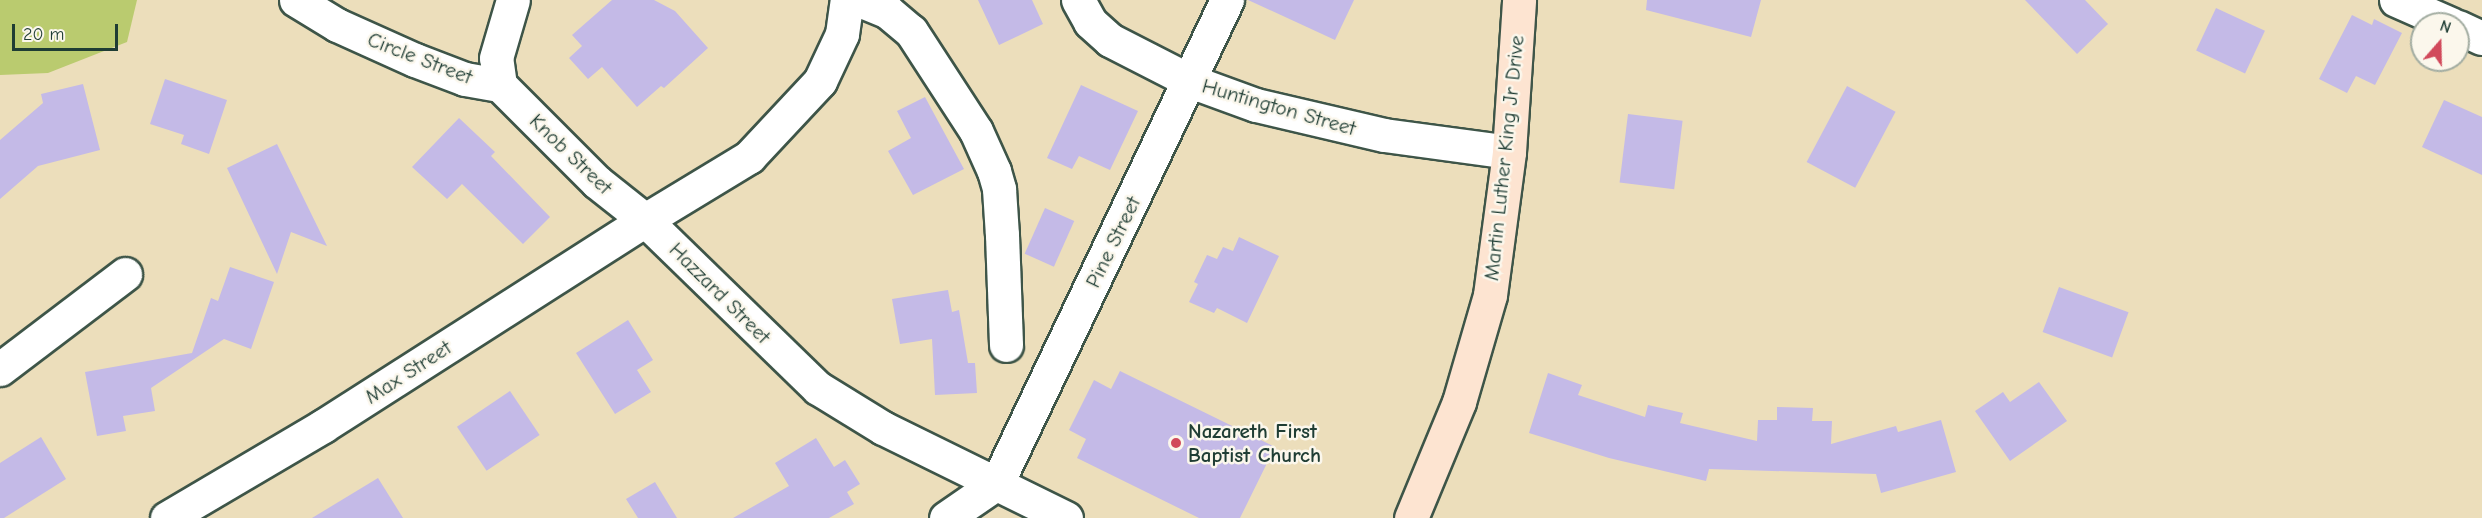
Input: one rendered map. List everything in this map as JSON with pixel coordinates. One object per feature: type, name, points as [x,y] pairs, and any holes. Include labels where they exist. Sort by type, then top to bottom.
[{"type":"main road","name":"Martin Luther King Jr Drive","points":[[1411,518],[1459,402],[1487,305],[1509,152],[1520,0]]},
{"type":"street","name":"Circle Street","points":[[296,0],[337,25],[415,60],[465,79],[500,85],[496,58],[513,0]]},
{"type":"street","points":[[645,220],[748,157],[820,81],[842,34],[847,0]]},
{"type":"street","points":[[859,0],[888,12],[911,31],[976,131],[994,171],[1001,224],[1006,345]]},
{"type":"street","name":"Huntington Street","points":[[1078,0],[1090,22],[1110,40],[1190,81],[1256,105],[1384,135],[1509,152]]},
{"type":"street","name":"Pine Street","points":[[997,483],[1227,0]]},
{"type":"street","points":[[2396,0],[2424,12]]},
{"type":"street","name":"Knob Street","points":[[500,85],[597,182],[645,220]]},
{"type":"street","name":"Hazzard Street","points":[[645,220],[818,388],[883,428],[1066,518]]},
{"type":"street","name":"Max Street","points":[[167,518],[323,426],[645,220]]},
{"type":"street","points":[[0,369],[125,274]]},
{"type":"street","points":[[946,518],[997,483]]},
{"type":"green space","points":[[0,0],[137,0],[127,42],[48,73],[0,75]]},
{"type":"building","points":[[612,0],[654,0],[675,11],[708,48],[664,88],[661,86],[637,107],[602,67],[588,79],[569,58],[582,46],[572,35]]},
{"type":"building","points":[[978,0],[1032,0],[1043,24],[999,45]]},
{"type":"building","points":[[1248,0],[1354,0],[1335,40]]},
{"type":"building","points":[[1647,0],[1761,0],[1751,37],[1646,10]]},
{"type":"building","points":[[2025,0],[2085,0],[2108,24],[2077,54]]},
{"type":"building","points":[[2216,8],[2265,31],[2245,73],[2196,51]]},
{"type":"building","points":[[2352,15],[2372,25],[2374,19],[2402,33],[2375,85],[2356,76],[2347,93],[2319,79]]},
{"type":"building","points":[[165,79],[227,100],[209,154],[181,144],[184,135],[150,124]]},
{"type":"building","points":[[83,84],[100,150],[38,166],[0,199],[0,140],[43,103],[41,94]]},
{"type":"building","points":[[1081,85],[1138,111],[1110,170],[1079,156],[1072,169],[1047,158]]},
{"type":"building","points":[[1847,86],[1896,112],[1855,188],[1807,162]]},
{"type":"building","points":[[925,97],[964,169],[913,195],[888,151],[911,138],[897,111]]},
{"type":"building","points":[[2444,100],[2482,117],[2482,175],[2422,147]]},
{"type":"building","points":[[1628,114],[1683,121],[1674,189],[1620,182]]},
{"type":"building","points":[[459,118],[495,152],[491,156],[550,217],[523,244],[462,184],[447,199],[412,167]]},
{"type":"building","points":[[277,144],[327,246],[291,232],[277,274],[227,168]]},
{"type":"building","points":[[1045,208],[1074,221],[1054,267],[1025,254]]},
{"type":"building","points":[[1239,237],[1279,256],[1247,323],[1217,308],[1214,313],[1189,302],[1198,284],[1194,282],[1207,255],[1217,259],[1223,247],[1233,251]]},
{"type":"building","points":[[230,267],[274,282],[251,349],[224,339],[151,388],[155,411],[123,416],[126,431],[97,436],[85,372],[192,353],[211,298],[218,301]]},
{"type":"building","points":[[2059,287],[2129,312],[2112,357],[2043,332]]},
{"type":"building","points":[[948,290],[952,312],[959,310],[968,363],[975,363],[977,393],[935,395],[932,339],[900,344],[892,299]]},
{"type":"building","points":[[628,320],[653,360],[637,370],[651,392],[615,414],[576,353]]},
{"type":"building","name":"Nazareth First Baptist Church","points":[[1120,371],[1275,447],[1240,518],[1199,518],[1077,458],[1086,439],[1069,430],[1094,380],[1111,389]]},
{"type":"building","points":[[1548,373],[1582,385],[1578,395],[1645,417],[1648,405],[1683,413],[1680,423],[1757,441],[1758,420],[1777,420],[1777,407],[1813,408],[1812,421],[1832,421],[1831,444],[1896,426],[1898,432],[1941,420],[1956,472],[1881,493],[1876,474],[1709,469],[1706,481],[1609,458],[1529,433]]},
{"type":"building","points":[[2039,382],[2067,421],[2010,461],[1975,411],[2003,392],[2010,402]]},
{"type":"building","points":[[510,391],[540,435],[487,471],[457,427]]},
{"type":"building","points":[[41,437],[66,479],[4,518],[0,518],[0,463]]},
{"type":"building","points":[[816,438],[834,467],[845,460],[860,484],[847,492],[854,504],[829,518],[733,518],[789,486],[775,463]]},
{"type":"building","points":[[378,478],[403,518],[312,518]]},
{"type":"building","points":[[655,482],[677,518],[638,518],[626,499]]},
{"type":"place","name":"Nazareth First Baptist Church","points":[[1176,443]]}]
